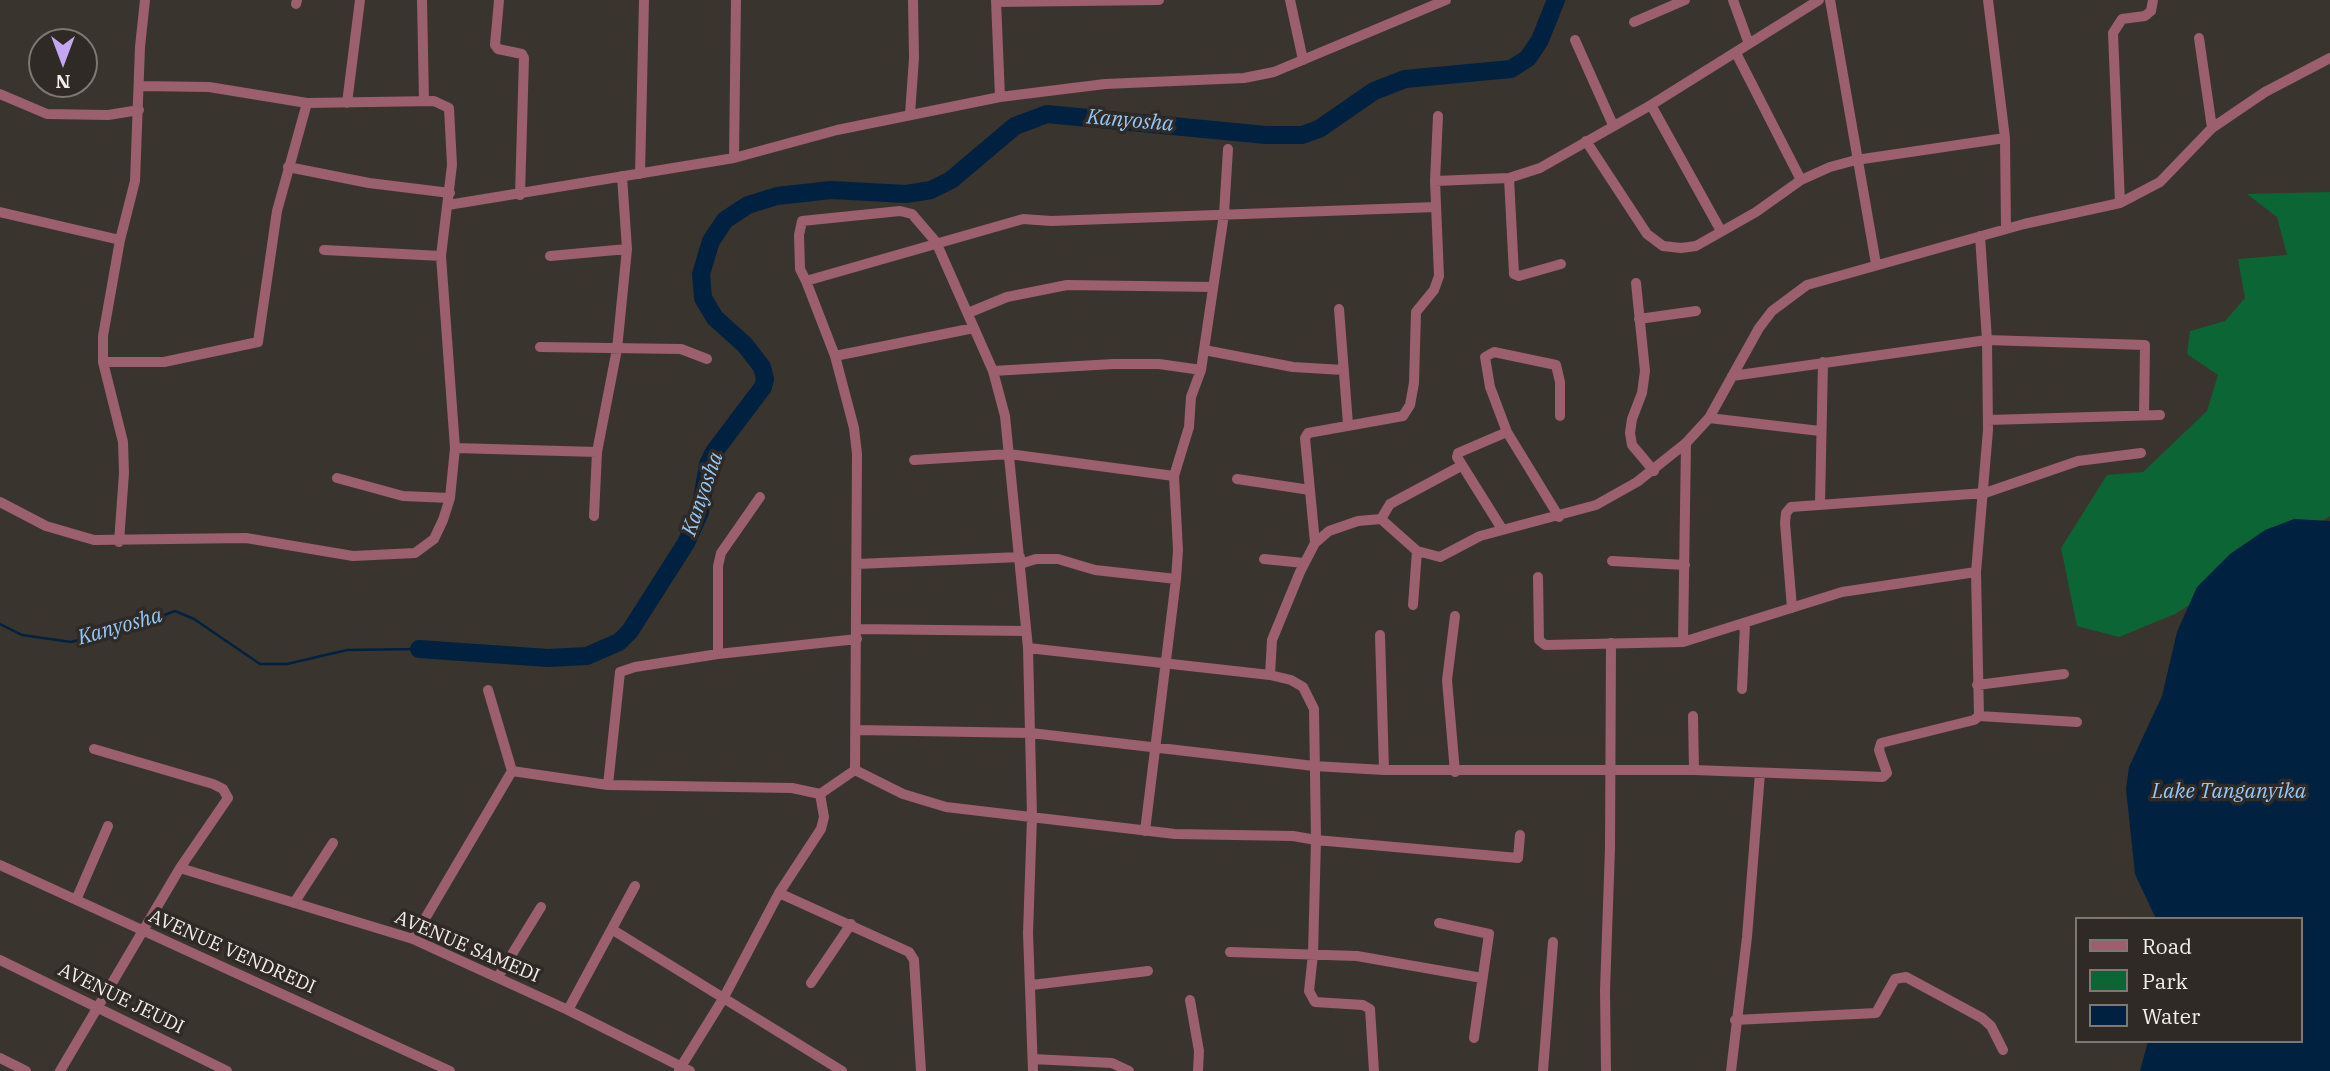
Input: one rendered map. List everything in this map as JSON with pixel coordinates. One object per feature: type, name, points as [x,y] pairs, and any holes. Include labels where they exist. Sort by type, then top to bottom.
[{"type":"street","points":[[118,542],[124,473],[123,442],[103,362],[103,336],[120,240],[135,181],[139,47],[145,0]]},
{"type":"street","points":[[347,103],[360,0]]},
{"type":"street","points":[[422,0],[424,101]]},
{"type":"street","points":[[499,0],[495,45],[498,49],[522,54],[524,58],[520,195]]},
{"type":"street","points":[[640,174],[643,0]]},
{"type":"street","points":[[734,158],[736,0]]},
{"type":"street","points":[[910,114],[915,58],[913,0]]},
{"type":"street","points":[[1000,97],[996,1],[1159,0]]},
{"type":"street","points":[[1290,0],[1303,60]]},
{"type":"street","points":[[1416,0],[1418,12]]},
{"type":"street","points":[[448,205],[734,158],[837,130],[1000,97],[1105,84],[1244,78],[1274,72],[1446,0]]},
{"type":"street","points":[[1634,23],[1685,0]]},
{"type":"street","points":[[1733,0],[1749,44]]},
{"type":"street","points":[[1434,181],[1509,178],[1540,168],[1651,105],[1819,0]]},
{"type":"street","points":[[1830,0],[1856,160],[1877,264]]},
{"type":"street","points":[[1987,0],[2005,138],[2006,229]]},
{"type":"street","points":[[2120,203],[2113,33],[2122,19],[2145,16],[2151,11],[2153,0]]},
{"type":"street","points":[[2199,38],[2212,128]]},
{"type":"street","points":[[1575,40],[1613,125]]},
{"type":"street","points":[[1736,52],[1801,180]]},
{"type":"street","points":[[1270,676],[1272,640],[1304,563],[1315,543],[1329,531],[1346,524],[1381,519],[1417,551],[1440,558],[1480,536],[1596,505],[1654,471],[1686,443],[1709,418],[1759,328],[1788,297],[1807,285],[2006,229],[2120,203],[2160,183],[2212,128],[2265,92],[2330,58]]},
{"type":"street","points":[[0,502],[46,526],[76,537],[118,542],[246,538],[353,556],[415,553],[434,539],[450,498],[455,448],[441,257],[450,193],[453,142],[449,108],[444,104],[424,101],[307,103],[209,87],[139,86]]},
{"type":"street","points":[[0,94],[19,104],[57,116],[107,115],[139,110]]},
{"type":"street","points":[[103,362],[164,362],[258,342],[270,250],[288,167],[307,103]]},
{"type":"street","points":[[1651,105],[1721,231]]},
{"type":"street","points":[[1315,543],[1306,438],[1308,433],[1403,416],[1410,405],[1414,383],[1416,312],[1434,290],[1439,276],[1434,181],[1438,116]]},
{"type":"street","points":[[1586,141],[1647,234],[1663,246],[1696,246],[1756,212],[1801,180],[1856,160],[2005,138]]},
{"type":"street","points":[[1145,831],[1176,579],[1178,550],[1174,476],[1189,427],[1191,397],[1201,370],[1224,214],[1228,149]]},
{"type":"street","points":[[288,167],[369,183],[450,193]]},
{"type":"street","points":[[594,516],[597,452],[617,349],[627,249],[622,176]]},
{"type":"street","points":[[1509,178],[1514,274],[1519,276],[1561,264]]},
{"type":"street","points":[[806,281],[1023,219],[1436,207]]},
{"type":"street","points":[[855,770],[857,454],[854,428],[835,356],[800,269],[799,235],[802,221],[813,218],[900,211],[918,219],[936,242],[993,371],[1005,416],[1028,648],[1032,817],[1028,933],[1033,1065],[1112,1063],[1129,1071]]},
{"type":"street","points":[[0,212],[120,240]]},
{"type":"street","points":[[1979,716],[1976,572],[1985,493],[1988,420],[1987,340],[1980,236]]},
{"type":"street","points":[[550,256],[627,249]]},
{"type":"street","points":[[324,250],[441,257]]},
{"type":"street","points":[[1636,283],[1644,387],[1630,433],[1632,445],[1654,471]]},
{"type":"street","points":[[968,313],[1007,297],[1067,285],[1213,287]]},
{"type":"street","points":[[1339,309],[1348,424]]},
{"type":"street","points":[[1639,319],[1696,311]]},
{"type":"street","points":[[835,356],[974,328]]},
{"type":"street","points":[[1732,376],[1987,340],[2145,345],[2144,415]]},
{"type":"street","points":[[540,347],[681,349],[707,359]]},
{"type":"street","points":[[1204,350],[1293,367],[1343,370]]},
{"type":"street","points":[[1559,517],[1507,432],[1490,387],[1484,361],[1489,354],[1494,352],[1556,365],[1560,382],[1560,416]]},
{"type":"street","points":[[1820,504],[1823,362]]},
{"type":"street","points":[[993,371],[1113,363],[1159,364],[1201,370]]},
{"type":"street","points":[[1988,420],[2160,415]]},
{"type":"street","points":[[1709,418],[1820,431]]},
{"type":"street","points":[[1502,529],[1461,466],[1458,453],[1507,432]]},
{"type":"street","points":[[1684,642],[1686,443]]},
{"type":"street","points":[[455,448],[597,452]]},
{"type":"street","points":[[1792,607],[1786,513],[1791,507],[1985,493],[2078,461],[2141,453]]},
{"type":"street","points":[[914,460],[1009,454],[1174,476]]},
{"type":"street","points":[[1381,519],[1390,504],[1461,466]]},
{"type":"street","points":[[337,478],[403,496],[450,498]]},
{"type":"street","points":[[1237,479],[1310,490]]},
{"type":"street","points":[[718,654],[718,566],[721,553],[760,497]]},
{"type":"street","points":[[1413,605],[1417,551]]},
{"type":"street","points":[[856,564],[1058,559],[1096,570],[1176,579]]},
{"type":"street","points":[[1264,559],[1304,563]]},
{"type":"street","points":[[1612,561],[1685,565]]},
{"type":"street","points":[[1538,577],[1541,644],[1684,642],[1842,592],[1976,572]]},
{"type":"street","points":[[1455,616],[1447,680],[1455,772]]},
{"type":"street","points":[[1742,689],[1745,624]]},
{"type":"street","points":[[608,785],[620,672],[635,667],[857,634],[1026,631]]},
{"type":"street","points":[[1380,635],[1384,770]]},
{"type":"street","points":[[1606,1071],[1611,643]]},
{"type":"street","points":[[1028,648],[1270,676],[1291,680],[1303,687],[1314,709],[1316,840],[1313,954],[1309,991],[1312,1000],[1363,1005],[1370,1010],[1374,1071]]},
{"type":"street","points":[[1977,685],[2064,674]]},
{"type":"street","points":[[413,939],[512,771],[488,690]]},
{"type":"street","points":[[1693,716],[1695,770]]},
{"type":"street","points":[[857,730],[1031,733],[1314,766],[1384,770],[1695,770],[1883,777],[1887,773],[1879,750],[1881,743],[1974,720],[1979,716],[2077,722]]},
{"type":"street","points":[[60,1071],[180,868],[228,798],[223,789],[94,749]]},
{"type":"street","points":[[512,771],[608,785],[792,788],[820,794],[855,770]]},
{"type":"street","points":[[855,770],[903,794],[946,807],[1145,831],[1201,836],[1293,836],[1518,858],[1520,835]]},
{"type":"street","points":[[1731,1071],[1747,937],[1760,773]]},
{"type":"street","points":[[683,1069],[779,893],[821,829],[824,817],[820,794]]},
{"type":"street","points":[[76,901],[108,826]]},
{"type":"street","points":[[294,903],[334,843]]},
{"type":"street","name":"AVENUE VENDREDI","points":[[0,865],[450,1071]]},
{"type":"street","name":"AVENUE SAMEDI","points":[[180,868],[413,939],[568,1010],[683,1069]]},
{"type":"street","points":[[568,1010],[635,886]]},
{"type":"street","points":[[779,893],[903,948],[915,960],[921,1071]]},
{"type":"street","points":[[498,977],[541,907]]},
{"type":"street","points":[[1439,923],[1489,934],[1474,1038]]},
{"type":"street","points":[[811,983],[851,924]]},
{"type":"street","points":[[613,930],[842,1071]]},
{"type":"street","points":[[1543,1071],[1553,942]]},
{"type":"street","points":[[1230,952],[1357,956],[1482,978]]},
{"type":"street","name":"AVENUE JEUDI","points":[[0,960],[227,1071]]},
{"type":"street","points":[[1032,985],[1148,971]]},
{"type":"street","points":[[1735,1020],[1876,1013],[1895,979],[1906,977],[1982,1018],[1991,1026],[2003,1050]]},
{"type":"street","points":[[1190,1000],[1199,1051],[1198,1071]]},
{"type":"street","points":[[0,1058],[26,1071]]},
{"type":"green space","points":[[2330,192],[2330,516],[2175,614],[2119,637],[2077,626],[2061,548],[2107,475],[2143,472],[2207,411],[2218,375],[2187,354],[2190,331],[2225,321],[2245,298],[2238,259],[2287,255],[2277,217],[2247,194]]},
{"type":"water","name":"Lake Tanganyika","points":[[2294,519],[2330,521],[2330,1071],[2140,1071],[2147,1043],[2302,1043],[2302,917],[2155,917],[2135,874],[2126,789],[2129,767],[2162,696],[2177,632],[2197,587],[2230,554],[2265,530]]},
{"type":"waterway","name":"Kanyosha","points":[[419,649],[548,658],[587,656],[619,642],[630,631],[686,543],[700,512],[708,464],[714,452],[763,387],[765,379],[762,367],[745,345],[715,318],[703,298],[701,274],[711,241],[725,220],[748,205],[777,196],[831,190],[906,194],[931,190],[951,180],[1015,126],[1047,114],[1266,135],[1302,135],[1319,129],[1374,91],[1405,79],[1511,69],[1528,58],[1540,40],[1556,0]]},
{"type":"waterway","name":"Kanyosha","points":[[0,624],[22,635],[71,642],[141,624],[175,611],[194,619],[260,664],[287,664],[347,650],[419,649]]}]
